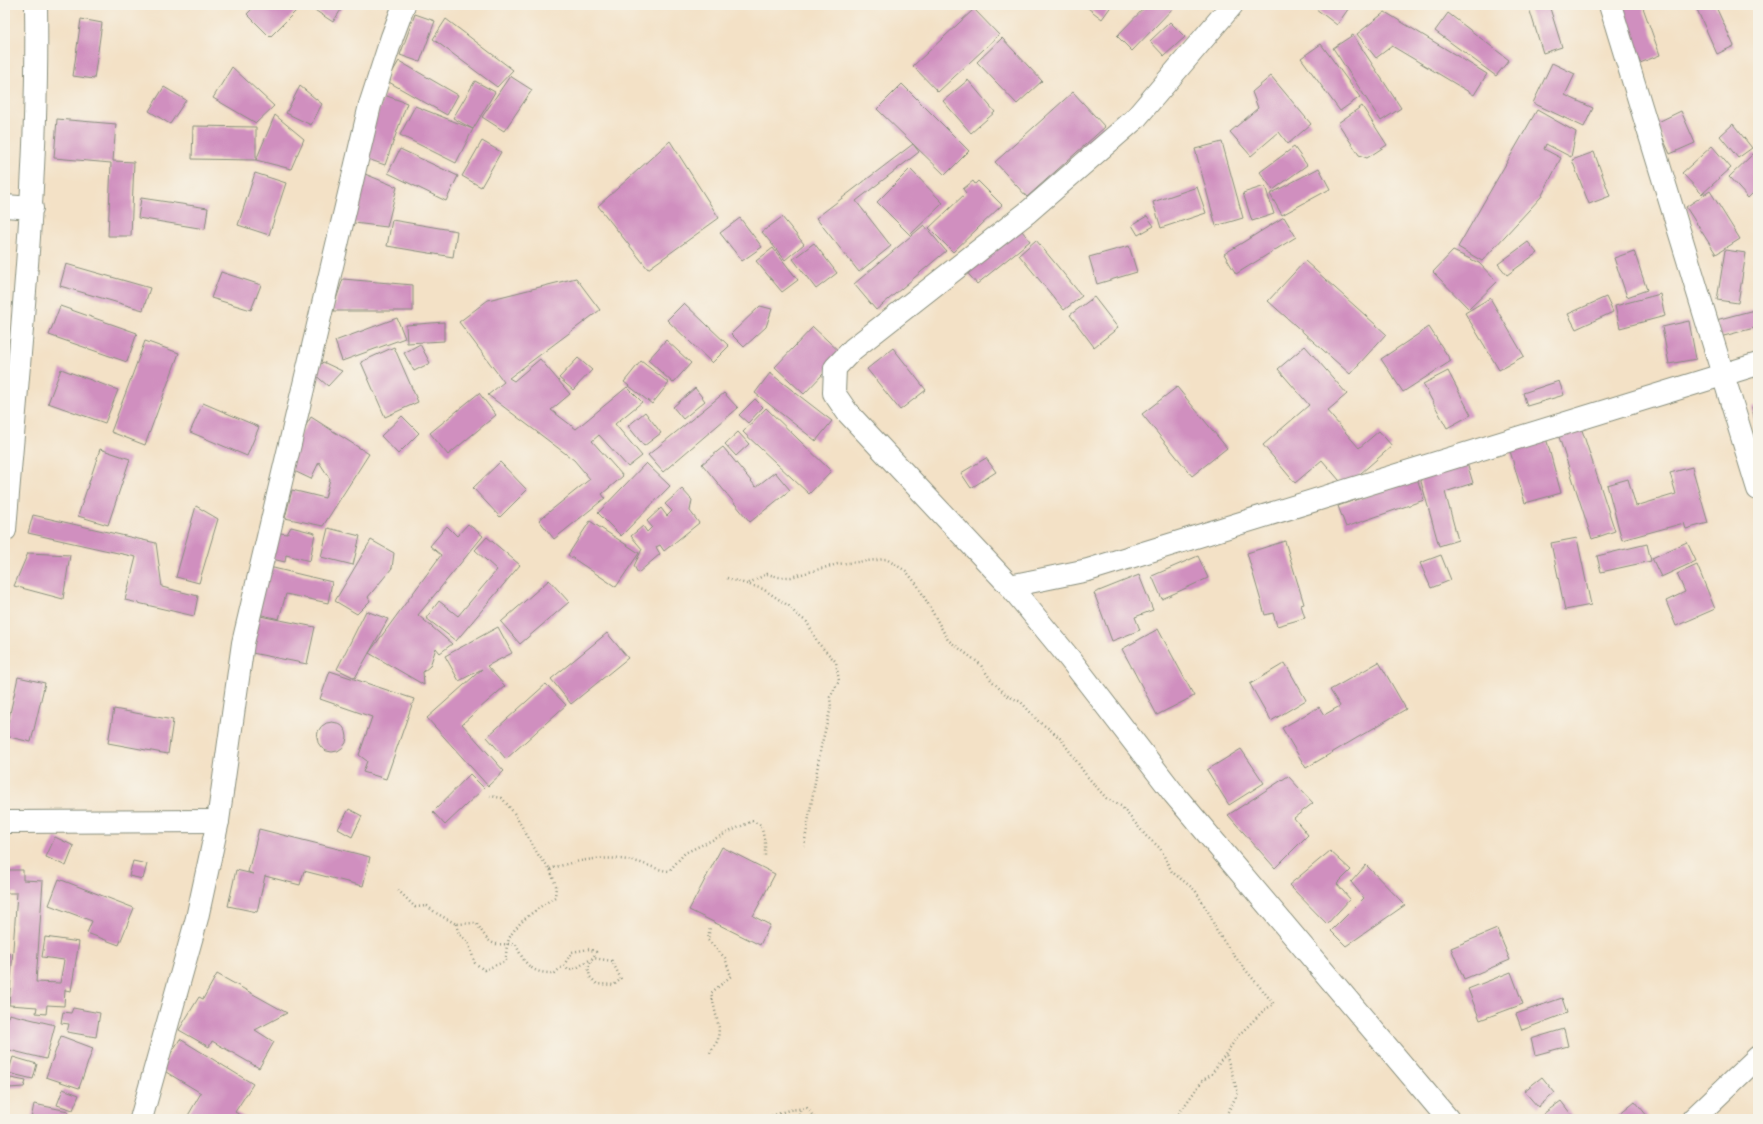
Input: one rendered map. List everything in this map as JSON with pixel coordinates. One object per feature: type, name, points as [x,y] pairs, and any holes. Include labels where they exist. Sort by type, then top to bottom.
[{"type":"street","points":[[5,530],[32,208],[37,50],[36,5]]},
{"type":"street","points":[[141,1119],[197,918],[218,821],[244,643],[370,105],[389,44],[404,5]]},
{"type":"street","points":[[1232,5],[1136,119],[1028,212],[853,349],[835,368],[834,393],[847,412],[1010,586],[1070,659],[1174,794],[1448,1119]]},
{"type":"street","points":[[1610,5],[1758,489]]},
{"type":"street","points":[[5,206],[32,208]]},
{"type":"street","points":[[1010,586],[1088,570],[1723,373],[1758,364]]},
{"type":"street","points":[[5,822],[218,821]]},
{"type":"street","points":[[1693,1119],[1758,1057]]},
{"type":"path","points":[[749,583],[767,574],[779,577],[791,577],[838,564],[886,559],[906,572],[918,586],[948,640],[980,664],[992,680],[1006,694],[1021,702],[1039,722],[1061,740],[1082,770],[1106,798],[1121,806],[1146,836],[1160,848],[1172,872],[1195,890],[1210,915],[1217,932],[1274,1004],[1264,1010],[1238,1036],[1211,1075],[1203,1080],[1175,1119]]},
{"type":"path","points":[[727,578],[738,582],[749,583],[771,593],[807,622],[818,643],[836,662],[839,682],[830,697],[831,707],[822,747],[804,846]]},
{"type":"path","points":[[456,924],[459,934],[468,942],[475,963],[484,970],[506,961],[507,943],[512,933],[528,916],[555,897],[556,886],[550,869],[539,856],[514,812],[502,798],[490,796]]},
{"type":"path","points":[[550,869],[569,863],[605,858],[634,861],[659,870],[669,871],[685,853],[752,821],[761,825],[765,843],[765,858]]},
{"type":"path","points":[[398,890],[415,907],[427,906],[436,913],[456,924],[476,923],[488,940],[496,944],[507,943],[516,945],[528,966],[544,973],[555,973],[564,965],[572,952],[589,949],[596,952],[592,958],[588,968],[590,977],[597,984],[614,985],[621,979],[612,961],[592,958],[578,967],[568,970],[564,965]]},
{"type":"path","points":[[710,926],[708,940],[725,958],[731,976],[711,993],[718,1028],[718,1040],[710,1053]]},
{"type":"path","points":[[1224,1119],[1238,1093],[1226,1053]]},
{"type":"path","points":[[798,1119],[800,1108]]},
{"type":"path","points":[[744,1119],[763,1119],[789,1110],[800,1108],[807,1108],[815,1119]]},
{"type":"building","points":[[256,5],[301,6],[270,37],[247,14]]},
{"type":"building","points":[[307,5],[344,5],[333,22]]},
{"type":"building","points":[[1084,5],[1112,5],[1102,19]]},
{"type":"building","points":[[1147,5],[1176,5],[1132,51],[1117,36]]},
{"type":"building","points":[[1311,5],[1351,5],[1337,25]]},
{"type":"building","points":[[1538,5],[1549,5],[1562,47],[1543,53],[1529,8]]},
{"type":"building","points":[[1619,5],[1642,5],[1660,55],[1640,63]]},
{"type":"building","points":[[1695,5],[1715,5],[1734,46],[1717,54]]},
{"type":"building","points":[[974,9],[999,35],[938,92],[913,66]]},
{"type":"building","points":[[1385,12],[1487,74],[1474,95],[1392,46],[1376,58],[1357,34]]},
{"type":"building","points":[[1448,13],[1509,60],[1496,76],[1435,31]]},
{"type":"building","points":[[415,14],[435,21],[420,62],[400,55]]},
{"type":"building","points":[[81,19],[102,23],[94,79],[73,76]]},
{"type":"building","points":[[446,19],[513,70],[497,87],[433,39]]},
{"type":"building","points":[[1170,22],[1185,37],[1164,56],[1150,41]]},
{"type":"building","points":[[1353,35],[1401,108],[1381,121],[1333,48]]},
{"type":"building","points":[[1002,38],[1042,81],[1017,104],[977,62]]},
{"type":"building","points":[[1321,44],[1360,97],[1340,111],[1301,58]]},
{"type":"building","points":[[399,61],[458,95],[447,115],[387,81]]},
{"type":"building","points":[[1552,63],[1575,74],[1565,95],[1593,108],[1584,127],[1533,103]]},
{"type":"building","points":[[232,67],[274,106],[256,123],[213,98]]},
{"type":"building","points":[[510,76],[532,90],[504,131],[482,117]]},
{"type":"building","points":[[1271,76],[1311,124],[1288,144],[1279,132],[1251,156],[1230,132],[1258,108],[1252,92]]},
{"type":"building","points":[[968,80],[995,112],[971,133],[943,101]]},
{"type":"building","points":[[475,81],[495,92],[473,129],[453,118]]},
{"type":"building","points":[[902,84],[969,151],[945,175],[877,109]]},
{"type":"building","points":[[300,86],[322,104],[311,125],[286,113]]},
{"type":"building","points":[[164,87],[186,100],[170,124],[149,111]]},
{"type":"building","points":[[1073,92],[1105,127],[1027,197],[995,162]]},
{"type":"building","points":[[384,95],[407,103],[385,165],[362,157]]},
{"type":"building","points":[[415,106],[473,129],[456,163],[400,135]]},
{"type":"building","points":[[1362,106],[1387,145],[1367,158],[1359,155],[1338,123]]},
{"type":"building","points":[[1537,110],[1576,132],[1571,157],[1546,144],[1544,149],[1561,158],[1541,197],[1482,261],[1458,247]]},
{"type":"building","points":[[1681,111],[1695,143],[1670,154],[1656,123]]},
{"type":"building","points":[[275,115],[304,139],[291,169],[256,160]]},
{"type":"building","points":[[57,119],[116,124],[113,161],[134,162],[131,236],[108,236],[111,163],[54,158]]},
{"type":"building","points":[[1733,124],[1752,148],[1738,158],[1720,136]]},
{"type":"building","points":[[193,126],[256,127],[256,160],[192,159]]},
{"type":"building","points":[[482,141],[501,152],[481,187],[462,176]]},
{"type":"building","points":[[670,141],[719,218],[648,269],[598,206]]},
{"type":"building","points":[[1222,142],[1243,218],[1216,226],[1195,149]]},
{"type":"building","points":[[913,144],[919,152],[856,201],[891,246],[859,272],[816,218]]},
{"type":"building","points":[[1712,146],[1731,168],[1702,194],[1682,173]]},
{"type":"building","points":[[1294,147],[1307,165],[1273,190],[1260,172]]},
{"type":"building","points":[[400,149],[458,176],[446,201],[388,173]]},
{"type":"building","points":[[1594,152],[1610,196],[1589,204],[1572,160]]},
{"type":"building","points":[[1754,153],[1758,158],[1758,188],[1748,198],[1729,177]]},
{"type":"building","points":[[1319,168],[1330,189],[1282,215],[1270,194]]},
{"type":"building","points":[[910,169],[943,203],[910,235],[877,202]]},
{"type":"building","points":[[255,173],[286,183],[269,235],[238,225]]},
{"type":"building","points":[[365,174],[397,187],[387,227],[346,222]]},
{"type":"building","points":[[973,181],[975,184],[978,181],[1002,205],[953,252],[929,228],[966,193],[963,189]]},
{"type":"building","points":[[1265,186],[1274,214],[1252,221],[1243,193]]},
{"type":"building","points":[[1197,187],[1206,213],[1161,228],[1153,202]]},
{"type":"building","points":[[1710,191],[1740,239],[1716,254],[1686,207]]},
{"type":"building","points":[[141,198],[208,208],[205,229],[138,218]]},
{"type":"building","points":[[1147,216],[1154,226],[1138,235],[1132,225]]},
{"type":"building","points":[[782,217],[804,244],[785,260],[762,232]]},
{"type":"building","points":[[1284,217],[1296,237],[1236,274],[1224,254]]},
{"type":"building","points":[[740,218],[762,247],[742,261],[720,233]]},
{"type":"building","points":[[392,220],[457,231],[453,257],[387,246]]},
{"type":"building","points":[[924,225],[946,251],[876,310],[854,284]]},
{"type":"building","points":[[1018,226],[1030,241],[977,284],[965,270]]},
{"type":"building","points":[[1036,240],[1082,296],[1064,310],[1019,255]]},
{"type":"building","points":[[1528,242],[1537,253],[1507,275],[1498,264]]},
{"type":"building","points":[[814,243],[837,273],[816,289],[793,259]]},
{"type":"building","points":[[1129,246],[1137,272],[1097,284],[1089,257]]},
{"type":"building","points":[[773,248],[798,280],[782,292],[756,261]]},
{"type":"building","points":[[1725,250],[1746,253],[1738,303],[1717,300]]},
{"type":"building","points":[[1453,251],[1479,263],[1497,282],[1469,309],[1433,272]]},
{"type":"building","points":[[1634,251],[1647,290],[1627,297],[1614,258]]},
{"type":"building","points":[[1305,261],[1386,334],[1350,374],[1268,301]]},
{"type":"building","points":[[66,264],[150,288],[143,310],[60,286]]},
{"type":"building","points":[[221,272],[261,285],[251,310],[211,298]]},
{"type":"building","points":[[576,278],[600,310],[509,378],[514,381],[540,359],[570,394],[551,410],[576,429],[627,387],[642,402],[615,424],[642,456],[628,467],[599,435],[592,441],[623,476],[602,494],[605,498],[554,539],[539,520],[590,479],[574,460],[488,395],[504,382],[459,322],[488,300]]},
{"type":"building","points":[[343,279],[413,285],[413,311],[332,311]]},
{"type":"building","points":[[1660,294],[1665,316],[1620,328],[1615,306]]},
{"type":"building","points":[[1094,297],[1118,328],[1094,347],[1070,315]]},
{"type":"building","points":[[1606,297],[1613,312],[1576,329],[1568,314]]},
{"type":"building","points":[[1490,298],[1524,356],[1499,370],[1465,313]]},
{"type":"building","points":[[684,303],[729,346],[712,363],[667,320]]},
{"type":"building","points":[[60,306],[137,333],[127,362],[49,335]]},
{"type":"building","points":[[760,306],[772,309],[766,327],[744,347],[731,334]]},
{"type":"building","points":[[1758,309],[1758,335],[1756,336],[1754,328],[1720,337],[1716,320]]},
{"type":"building","points":[[397,318],[405,338],[342,361],[335,341]]},
{"type":"building","points":[[1689,321],[1696,359],[1669,364],[1662,327]]},
{"type":"building","points":[[444,322],[444,341],[407,343],[406,325]]},
{"type":"building","points":[[813,327],[842,354],[804,394],[775,367]]},
{"type":"building","points":[[1429,327],[1451,361],[1403,392],[1381,359]]},
{"type":"building","points":[[666,340],[691,363],[673,383],[648,360]]},
{"type":"building","points":[[145,341],[179,353],[145,445],[111,432]]},
{"type":"building","points":[[420,344],[430,363],[414,371],[404,353]]},
{"type":"building","points":[[1305,346],[1347,394],[1327,411],[1359,448],[1379,431],[1392,446],[1345,487],[1322,460],[1295,483],[1263,445],[1309,405],[1278,369]]},
{"type":"building","points":[[394,347],[418,402],[385,417],[361,362]]},
{"type":"building","points":[[893,348],[926,390],[900,410],[867,369]]},
{"type":"building","points":[[578,358],[592,370],[573,390],[559,378]]},
{"type":"building","points":[[641,361],[669,383],[652,404],[624,382]]},
{"type":"building","points":[[323,362],[342,371],[328,386],[313,373]]},
{"type":"building","points":[[61,369],[118,390],[105,423],[48,403]]},
{"type":"building","points":[[1448,371],[1471,415],[1447,428],[1423,384]]},
{"type":"building","points":[[770,373],[832,421],[816,441],[755,393]]},
{"type":"building","points":[[1559,381],[1564,395],[1527,406],[1523,393]]},
{"type":"building","points":[[1177,387],[1227,448],[1192,476],[1142,414]]},
{"type":"building","points":[[695,388],[705,401],[683,419],[673,407]]},
{"type":"building","points":[[479,393],[496,415],[448,455],[430,433]]},
{"type":"building","points":[[724,393],[738,408],[663,472],[648,455]]},
{"type":"building","points":[[755,399],[763,407],[748,423],[739,415]]},
{"type":"building","points":[[203,403],[259,427],[247,456],[190,432]]},
{"type":"building","points":[[1758,405],[1758,431],[1757,431],[1752,407]]},
{"type":"building","points":[[766,408],[831,471],[809,494],[743,432]]},
{"type":"building","points":[[645,412],[661,433],[644,446],[628,426]]},
{"type":"building","points":[[402,416],[419,433],[398,454],[381,436]]},
{"type":"building","points":[[311,417],[369,454],[323,526],[285,518],[292,490],[325,498],[330,479],[319,462],[311,479],[292,470],[292,448]]},
{"type":"building","points":[[1581,427],[1615,531],[1592,539],[1558,434]]},
{"type":"building","points":[[738,432],[749,444],[736,456],[725,444]]},
{"type":"building","points":[[1545,434],[1561,493],[1525,503],[1508,444]]},
{"type":"building","points":[[723,447],[756,487],[775,472],[790,490],[750,522],[702,464]]},
{"type":"building","points":[[100,449],[130,459],[108,525],[78,516]]},
{"type":"building","points":[[986,458],[996,472],[971,488],[961,473]]},
{"type":"building","points":[[500,462],[527,490],[500,517],[473,488]]},
{"type":"building","points":[[646,463],[670,486],[621,536],[598,513]]},
{"type":"building","points":[[1467,463],[1473,483],[1445,492],[1458,540],[1439,546],[1420,478]]},
{"type":"building","points":[[1692,467],[1708,523],[1686,529],[1684,523],[1622,540],[1607,485],[1628,479],[1636,506],[1676,494],[1670,473]]},
{"type":"building","points":[[1417,478],[1424,500],[1346,527],[1338,506]]},
{"type":"building","points":[[682,489],[692,500],[690,511],[699,523],[664,551],[660,545],[656,547],[660,554],[638,573],[634,566],[642,549],[631,536],[643,526],[647,532],[652,527],[647,521],[661,508],[667,516],[672,511],[665,504]]},
{"type":"building","points":[[196,506],[218,519],[199,583],[176,577]]},
{"type":"building","points":[[33,515],[156,543],[162,587],[198,596],[194,616],[125,600],[136,557],[28,533]]},
{"type":"building","points":[[590,521],[639,553],[616,587],[568,555]]},
{"type":"building","points":[[468,524],[483,536],[418,615],[452,644],[440,653],[436,648],[430,666],[423,672],[424,685],[369,653],[441,555],[430,546],[447,526],[457,536]]},
{"type":"building","points":[[291,527],[315,533],[310,561],[286,555],[285,562],[268,558],[273,532],[287,534]]},
{"type":"building","points":[[328,528],[360,536],[353,565],[321,557]]},
{"type":"building","points":[[487,537],[520,565],[456,641],[426,618],[439,601],[458,616],[497,570],[475,550]]},
{"type":"building","points":[[1577,538],[1591,605],[1565,610],[1551,543]]},
{"type":"building","points":[[371,540],[394,553],[392,568],[368,597],[370,601],[357,614],[335,601]]},
{"type":"building","points":[[1285,541],[1304,604],[1301,605],[1305,618],[1277,626],[1273,613],[1265,615],[1247,553]]},
{"type":"building","points":[[1687,542],[1696,561],[1661,577],[1652,558]]},
{"type":"building","points":[[1647,544],[1651,561],[1601,572],[1597,556]]},
{"type":"building","points":[[28,553],[70,555],[63,599],[14,586]]},
{"type":"building","points":[[1441,555],[1451,580],[1431,588],[1420,563]]},
{"type":"building","points":[[1198,556],[1208,578],[1162,599],[1152,576]]},
{"type":"building","points":[[1697,565],[1715,609],[1676,626],[1666,601],[1685,592],[1677,574]]},
{"type":"building","points":[[265,566],[332,582],[328,603],[286,594],[279,619],[254,613]]},
{"type":"building","points":[[1139,575],[1153,610],[1135,617],[1140,630],[1112,641],[1094,593]]},
{"type":"building","points":[[549,580],[569,602],[520,644],[501,622]]},
{"type":"building","points":[[366,611],[388,619],[355,678],[337,669]]},
{"type":"building","points":[[255,615],[315,627],[307,664],[247,652]]},
{"type":"building","points":[[498,627],[512,653],[487,666],[505,686],[462,724],[504,771],[488,786],[427,718],[482,669],[459,681],[445,656]]},
{"type":"building","points":[[1158,629],[1194,696],[1157,715],[1122,649]]},
{"type":"building","points":[[607,633],[628,658],[571,704],[551,679]]},
{"type":"building","points":[[1379,662],[1406,709],[1306,768],[1282,728],[1319,707],[1324,715],[1340,706],[1330,690]]},
{"type":"building","points":[[1285,663],[1306,700],[1271,721],[1250,684]]},
{"type":"building","points":[[330,671],[414,699],[386,779],[363,772],[367,761],[359,755],[372,717],[320,699]]},
{"type":"building","points":[[18,677],[45,683],[31,742],[5,736]]},
{"type":"building","points":[[546,684],[566,705],[506,759],[487,737]]},
{"type":"building","points":[[114,709],[173,720],[168,754],[108,743]]},
{"type":"building","points":[[332,722],[343,726],[347,737],[343,748],[332,752],[321,748],[317,737],[321,726]]},
{"type":"building","points":[[1241,749],[1264,783],[1229,805],[1207,770]]},
{"type":"building","points":[[470,774],[484,788],[445,825],[433,812]]},
{"type":"building","points":[[1288,776],[1313,803],[1294,818],[1308,835],[1275,868],[1228,815]]},
{"type":"building","points":[[349,809],[362,816],[352,837],[338,829]]},
{"type":"building","points":[[259,829],[370,857],[363,886],[304,871],[300,885],[265,876],[257,912],[228,906],[236,870],[253,874],[248,872]]},
{"type":"building","points":[[55,837],[74,846],[66,866],[46,857]]},
{"type":"building","points":[[722,847],[775,874],[753,916],[770,925],[760,945],[689,910]]},
{"type":"building","points":[[1330,851],[1351,870],[1337,884],[1350,899],[1327,924],[1289,885]]},
{"type":"building","points":[[133,861],[147,864],[143,879],[129,876]]},
{"type":"building","points":[[1366,865],[1405,905],[1346,946],[1331,931],[1364,898],[1351,882]]},
{"type":"building","points":[[6,870],[23,870],[23,880],[43,881],[36,982],[60,983],[64,960],[42,957],[45,937],[79,942],[71,991],[65,990],[64,1006],[47,1005],[46,1014],[36,1013],[37,1007],[9,1005],[17,893],[5,893]]},
{"type":"building","points":[[59,879],[134,908],[119,945],[87,933],[92,921],[49,905]]},
{"type":"building","points":[[1497,929],[1510,960],[1464,979],[1451,948]]},
{"type":"building","points":[[5,953],[10,954],[7,974],[5,974]]},
{"type":"building","points":[[1511,972],[1523,1004],[1480,1020],[1468,989]]},
{"type":"building","points":[[217,974],[287,1013],[255,1030],[274,1042],[259,1068],[212,1041],[209,1047],[179,1030],[199,997],[203,999]]},
{"type":"building","points":[[1562,998],[1567,1013],[1522,1030],[1516,1014]]},
{"type":"building","points":[[73,1008],[100,1013],[96,1037],[67,1032],[69,1024],[61,1023],[63,1012],[71,1013]]},
{"type":"building","points":[[9,1014],[55,1025],[46,1059],[5,1049],[5,1031]]},
{"type":"building","points":[[1564,1029],[1568,1046],[1535,1055],[1531,1039]]},
{"type":"building","points":[[61,1036],[93,1048],[79,1088],[46,1077]]},
{"type":"building","points":[[180,1039],[253,1084],[235,1112],[247,1119],[186,1119],[201,1093],[161,1069]]},
{"type":"building","points":[[13,1057],[37,1064],[33,1079],[8,1073]]},
{"type":"building","points":[[1542,1077],[1555,1093],[1538,1107],[1524,1091]]},
{"type":"building","points":[[11,1078],[26,1081],[24,1087],[8,1088]]},
{"type":"building","points":[[63,1089],[79,1095],[73,1110],[57,1105]]},
{"type":"building","points":[[1561,1101],[1573,1117],[1571,1119],[1546,1119],[1543,1114]]},
{"type":"building","points":[[1635,1101],[1648,1117],[1646,1119],[1613,1119]]},
{"type":"building","points":[[34,1104],[68,1111],[67,1119],[31,1119]]}]
